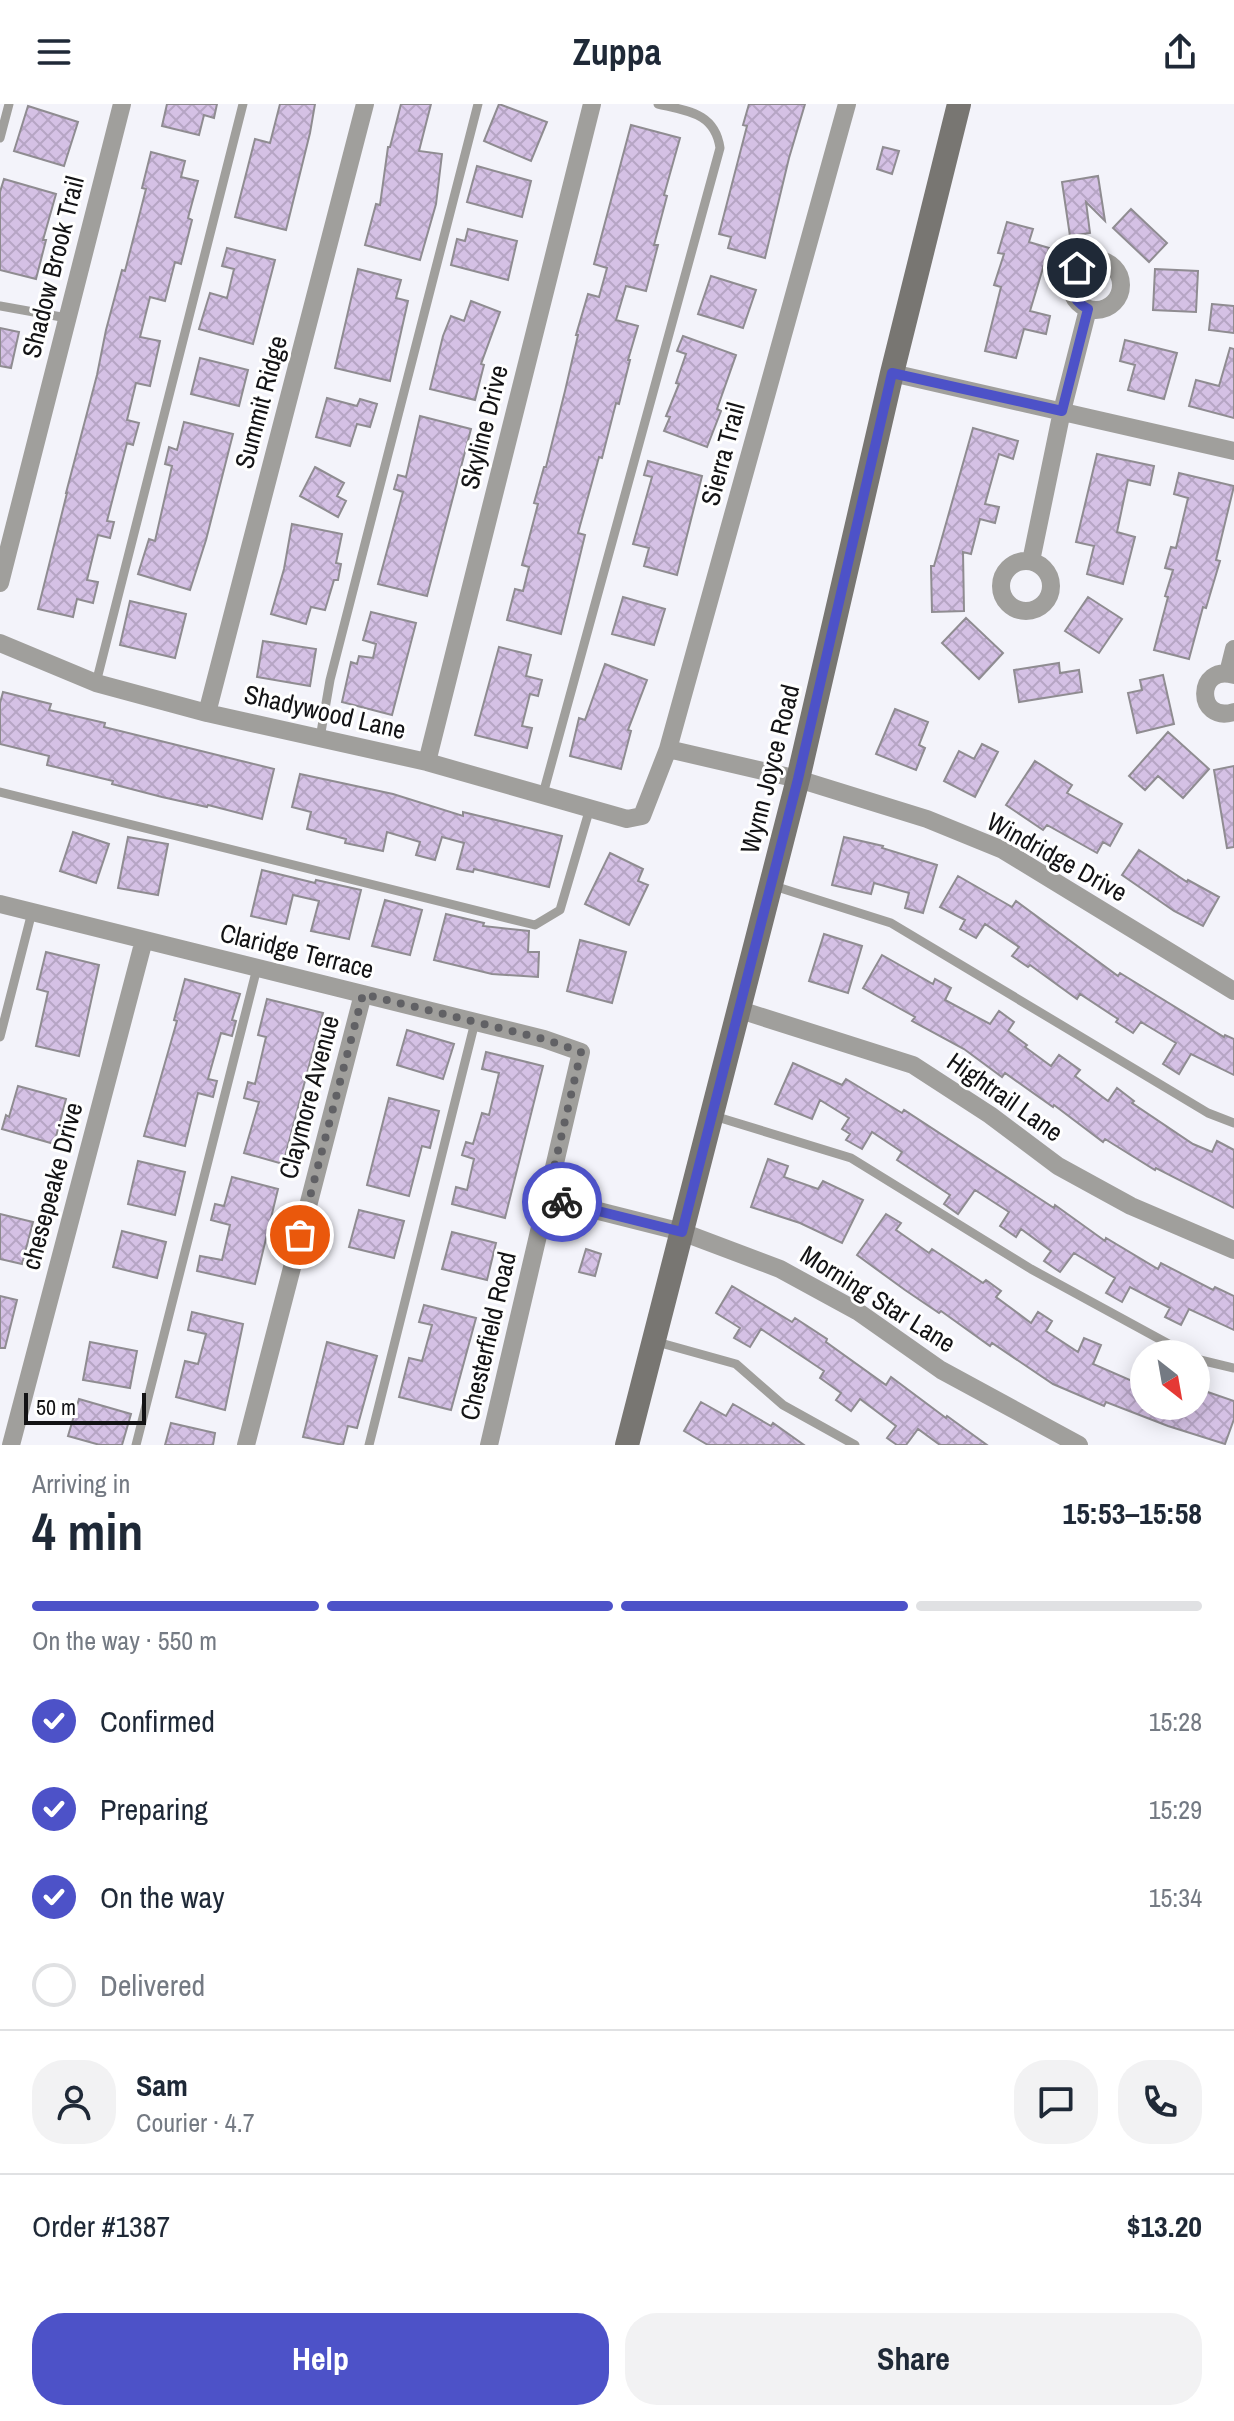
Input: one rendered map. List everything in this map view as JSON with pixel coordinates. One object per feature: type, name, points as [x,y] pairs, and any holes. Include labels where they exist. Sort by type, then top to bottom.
[{"type":"street","name":"Shadow Brook Trail","points":[[0,583],[6,538],[122,104]]},
{"type":"street","name":"Summit Ridge","points":[[207,713],[365,104]]},
{"type":"street","name":"Skyline Drive","points":[[427,762],[592,104]]},
{"type":"street","name":"Sierra Trail","points":[[642,816],[668,749],[847,104]]},
{"type":"street","name":"Wynn Joyce Road","points":[[627,1445],[798,779],[892,373],[959,104]]},
{"type":"street","points":[[1031,561],[1062,411],[1088,309]]},
{"type":"street","points":[[892,373],[1234,451]]},
{"type":"street","name":"Shadywood Lane","points":[[0,643],[96,683],[207,713],[427,762],[627,819],[642,816]]},
{"type":"street","points":[[1234,649],[1231,674],[1221,673],[1210,679],[1205,698],[1217,713],[1234,712]]},
{"type":"street","name":"Windridge Drive","points":[[668,749],[798,779],[927,819],[1003,850],[1234,991]]},
{"type":"street","name":"Claridge Terrace","points":[[0,904],[544,1039],[581,1052]]},
{"type":"street","name":"chesepeake Drive","points":[[11,1445],[144,940]]},
{"type":"street","name":"Claymore Avenue","points":[[246,1445],[363,994]]},
{"type":"street","name":"Hightrail Lane","points":[[737,1009],[913,1065],[990,1115],[1058,1166],[1131,1206],[1234,1250]]},
{"type":"street","name":"Chesterfield Road","points":[[489,1445],[581,1052]]},
{"type":"street","name":"Morning Star Lane","points":[[547,1198],[682,1232],[780,1269],[857,1311],[941,1370],[1079,1445]]},
{"type":"lane","points":[[0,138],[9,104]]},
{"type":"lane","points":[[96,683],[243,104]]},
{"type":"lane","points":[[320,738],[330,680],[478,104]]},
{"type":"lane","points":[[543,794],[720,148],[718,133],[707,120],[696,113],[658,104]]},
{"type":"lane","points":[[0,306],[67,318]]},
{"type":"lane","points":[[0,792],[535,925],[560,910],[590,808]]},
{"type":"lane","points":[[770,885],[891,923],[1208,1113],[1234,1123]]},
{"type":"lane","points":[[0,1037],[32,912]]},
{"type":"lane","points":[[136,1445],[257,968]]},
{"type":"lane","points":[[369,1445],[475,1022]]},
{"type":"lane","points":[[711,1115],[851,1158],[1031,1269],[1161,1340]]},
{"type":"lane","points":[[653,1342],[736,1364],[783,1405],[855,1445]]},
{"type":"lane","points":[[1210,1362],[1234,1368]]},
{"type":"building","points":[[167,104],[217,104],[214,118],[204,115],[199,135],[162,126]]},
{"type":"building","points":[[280,104],[315,104],[286,230],[235,217],[255,139],[270,143]]},
{"type":"building","points":[[401,104],[431,104],[419,151],[442,154],[436,204],[420,260],[365,245],[376,204],[380,205],[388,147]]},
{"type":"building","points":[[499,104],[547,122],[531,161],[484,141]]},
{"type":"building","points":[[749,104],[805,104],[765,258],[728,248],[731,237],[719,234],[747,126],[743,125]]},
{"type":"building","points":[[28,106],[78,122],[64,166],[14,151]]},
{"type":"building","points":[[631,125],[680,138],[664,195],[667,196],[654,245],[658,245],[646,291],[626,286],[616,320],[638,326],[619,404],[616,403],[578,533],[585,535],[561,634],[507,620],[515,589],[523,591],[529,567],[522,565],[538,504],[534,503],[565,391],[576,335],[588,294],[599,297],[607,268],[594,264]]},
{"type":"building","points":[[883,147],[899,151],[892,174],[877,169]]},
{"type":"building","points":[[151,152],[185,161],[181,177],[198,181],[188,218],[192,220],[181,264],[175,262],[165,301],[150,297],[140,337],[160,341],[150,386],[136,383],[127,420],[139,423],[133,445],[127,443],[107,521],[114,522],[110,538],[98,535],[87,580],[98,582],[93,603],[77,599],[73,617],[38,609],[106,330],[146,189],[142,188]]},
{"type":"building","points":[[477,166],[531,181],[522,217],[467,202]]},
{"type":"building","points":[[1098,176],[1105,221],[1086,202],[1090,233],[1070,236],[1062,182]]},
{"type":"building","points":[[4,179],[56,194],[36,279],[0,270],[0,192]]},
{"type":"building","points":[[1131,209],[1167,243],[1149,262],[1113,228]]},
{"type":"building","points":[[1007,222],[1033,229],[1029,242],[1049,248],[1030,311],[1050,316],[1046,334],[1024,329],[1016,358],[985,351],[1001,287],[994,285],[1004,254],[998,253]]},
{"type":"building","points":[[468,229],[517,241],[508,280],[451,265],[457,239],[465,241]]},
{"type":"building","points":[[227,248],[275,260],[253,344],[199,329],[210,293],[227,298],[234,269],[222,266]]},
{"type":"building","points":[[358,269],[401,280],[396,298],[408,301],[390,381],[335,368]]},
{"type":"building","points":[[1155,269],[1198,271],[1196,312],[1153,310]]},
{"type":"building","points":[[711,276],[756,290],[743,328],[698,314]]},
{"type":"building","points":[[471,301],[500,312],[481,364],[484,365],[475,400],[430,389],[451,316],[464,321]]},
{"type":"building","points":[[1212,304],[1234,306],[1234,333],[1209,330]]},
{"type":"building","points":[[0,328],[19,332],[11,368],[0,366]]},
{"type":"building","points":[[683,336],[736,355],[717,409],[721,411],[707,447],[664,431],[686,354],[677,351]]},
{"type":"building","points":[[1125,340],[1177,353],[1164,399],[1128,390],[1135,365],[1120,361]]},
{"type":"building","points":[[1230,348],[1234,349],[1234,418],[1189,406],[1196,380],[1219,386]]},
{"type":"building","points":[[200,358],[248,370],[239,406],[191,394]]},
{"type":"building","points":[[327,398],[357,406],[360,399],[377,404],[370,427],[357,424],[350,446],[316,437]]},
{"type":"building","points":[[420,416],[471,429],[427,596],[378,584],[403,492],[394,489],[398,475],[406,477]]},
{"type":"building","points":[[184,422],[233,434],[190,590],[138,574],[149,539],[155,541],[172,466],[165,464],[169,447],[177,450]]},
{"type":"building","points":[[973,428],[1018,441],[1013,459],[999,454],[985,504],[999,507],[995,523],[980,519],[971,554],[963,552],[964,611],[932,612],[931,566],[934,566]]},
{"type":"building","points":[[1097,454],[1154,466],[1150,485],[1128,480],[1117,532],[1135,537],[1123,584],[1087,574],[1094,546],[1076,542]]},
{"type":"building","points":[[648,461],[702,476],[677,575],[644,566],[649,548],[633,544],[652,477],[644,475]]},
{"type":"building","points":[[315,467],[344,483],[337,496],[346,501],[338,517],[300,496]]},
{"type":"building","points":[[1179,473],[1234,486],[1216,560],[1220,561],[1189,659],[1154,650],[1173,570],[1165,568],[1171,547],[1176,548],[1188,498],[1174,494]]},
{"type":"building","points":[[292,524],[342,534],[336,563],[341,564],[338,580],[334,580],[325,610],[311,607],[306,624],[271,614],[284,569]]},
{"type":"building","points":[[623,597],[665,609],[654,645],[612,634]]},
{"type":"building","points":[[1088,597],[1122,619],[1099,653],[1065,631]]},
{"type":"building","points":[[130,601],[186,614],[175,658],[120,645]]},
{"type":"building","points":[[371,612],[416,623],[392,715],[342,702],[351,662],[357,664],[359,656],[373,658],[376,644],[363,640]]},
{"type":"building","points":[[966,618],[1003,653],[979,679],[942,643]]},
{"type":"building","points":[[263,641],[316,649],[310,686],[257,677]]},
{"type":"building","points":[[499,647],[531,655],[526,676],[542,680],[538,696],[530,694],[522,726],[532,728],[527,748],[475,735]]},
{"type":"building","points":[[1059,663],[1060,673],[1079,670],[1082,692],[1019,702],[1014,670]]},
{"type":"building","points":[[605,664],[647,680],[628,730],[631,731],[621,769],[570,756],[579,718],[585,720]]},
{"type":"building","points":[[1163,675],[1174,724],[1137,733],[1128,693],[1142,690],[1140,680]]},
{"type":"building","points":[[3,692],[51,704],[49,710],[105,723],[104,727],[274,769],[262,819],[112,784],[113,781],[47,765],[49,756],[0,744]]},
{"type":"building","points":[[895,709],[928,722],[919,745],[925,748],[916,770],[876,754]]},
{"type":"building","points":[[1168,732],[1209,769],[1183,798],[1158,776],[1145,790],[1129,776]]},
{"type":"building","points":[[982,744],[998,752],[975,797],[944,781],[959,751],[974,759]]},
{"type":"building","points":[[1035,761],[1072,785],[1067,793],[1122,824],[1110,846],[1103,842],[1097,853],[1047,825],[1043,830],[1006,805]]},
{"type":"building","points":[[1234,766],[1234,847],[1227,848],[1214,770]]},
{"type":"building","points":[[300,774],[393,794],[463,816],[463,812],[562,836],[549,887],[474,869],[473,872],[457,869],[464,843],[442,837],[435,860],[416,855],[420,842],[387,832],[383,851],[345,843],[346,839],[307,829],[311,812],[292,807]]},
{"type":"building","points":[[73,832],[109,844],[96,883],[60,871]]},
{"type":"building","points":[[128,837],[168,844],[158,895],[118,888]]},
{"type":"building","points":[[844,837],[883,846],[937,865],[923,913],[905,908],[909,893],[874,883],[871,894],[832,885]]},
{"type":"building","points":[[1139,850],[1187,882],[1219,897],[1203,926],[1174,911],[1122,875]]},
{"type":"building","points":[[610,853],[643,869],[638,881],[648,885],[629,925],[585,904]]},
{"type":"building","points":[[262,870],[361,890],[349,939],[311,931],[319,901],[293,895],[286,924],[251,916]]},
{"type":"building","points":[[958,876],[1012,907],[1016,901],[1118,976],[1120,973],[1224,1037],[1234,1039],[1234,1075],[1191,1054],[1179,1074],[1163,1064],[1176,1043],[1141,1022],[1133,1033],[1080,994],[1077,999],[1030,965],[1028,967],[1012,956],[1019,947],[985,924],[976,938],[960,929],[965,920],[940,907]]},
{"type":"building","points":[[385,900],[422,910],[410,955],[372,946]]},
{"type":"building","points":[[446,914],[484,923],[483,926],[529,931],[528,952],[539,952],[538,977],[492,974],[434,960]]},
{"type":"building","points":[[824,934],[862,946],[848,993],[809,981]]},
{"type":"building","points":[[580,940],[626,952],[612,1003],[567,991]]},
{"type":"building","points":[[46,952],[99,965],[79,1056],[36,1046],[48,992],[37,989]]},
{"type":"building","points":[[882,955],[933,984],[935,979],[951,988],[945,1000],[990,1024],[999,1011],[1014,1022],[1008,1031],[1027,1045],[1025,1047],[1051,1066],[1059,1055],[1080,1070],[1075,1076],[1108,1101],[1117,1088],[1134,1101],[1132,1103],[1193,1144],[1212,1152],[1217,1141],[1234,1150],[1234,1208],[1155,1170],[1105,1139],[1103,1142],[1005,1073],[1002,1077],[964,1049],[912,1021],[915,1017],[863,988]]},
{"type":"building","points":[[185,979],[240,994],[232,1020],[236,1021],[232,1036],[221,1033],[208,1079],[217,1081],[213,1097],[198,1093],[185,1146],[144,1136],[177,1021],[174,1020]]},
{"type":"building","points":[[267,999],[323,1013],[283,1164],[244,1153],[259,1102],[244,1098],[248,1082],[255,1084],[266,1037],[258,1035]]},
{"type":"building","points":[[407,1030],[454,1044],[443,1079],[397,1065]]},
{"type":"building","points":[[486,1052],[543,1066],[505,1218],[452,1204],[456,1187],[467,1190],[474,1159],[462,1155],[466,1142],[473,1144],[482,1113],[489,1115],[499,1073],[482,1069]]},
{"type":"building","points":[[793,1063],[842,1085],[846,1079],[902,1113],[904,1110],[1054,1208],[1055,1205],[1105,1241],[1106,1238],[1158,1269],[1161,1263],[1213,1290],[1215,1287],[1234,1296],[1234,1330],[1189,1309],[1181,1325],[1165,1317],[1170,1308],[1130,1287],[1122,1302],[1106,1293],[1115,1278],[1074,1253],[1060,1272],[1044,1261],[1051,1251],[1021,1229],[1016,1237],[1000,1226],[1009,1212],[975,1190],[958,1214],[944,1204],[950,1195],[897,1160],[902,1152],[872,1132],[862,1149],[846,1140],[850,1134],[842,1129],[849,1118],[820,1100],[812,1119],[775,1104]]},
{"type":"building","points":[[18,1086],[66,1099],[54,1144],[2,1129]]},
{"type":"building","points":[[389,1098],[439,1111],[430,1148],[422,1146],[409,1196],[367,1185]]},
{"type":"building","points":[[768,1159],[788,1166],[784,1177],[818,1189],[823,1181],[863,1200],[842,1243],[800,1223],[751,1207]]},
{"type":"building","points":[[138,1161],[185,1172],[175,1215],[128,1204]]},
{"type":"building","points":[[232,1177],[278,1189],[255,1284],[197,1271],[200,1256],[222,1260],[230,1225],[211,1220],[215,1204],[224,1206]]},
{"type":"building","points":[[359,1210],[404,1221],[394,1258],[349,1247]]},
{"type":"building","points":[[0,1214],[33,1222],[22,1264],[0,1259]]},
{"type":"building","points":[[886,1214],[901,1223],[896,1230],[929,1253],[932,1249],[983,1283],[986,1280],[1001,1291],[996,1297],[1031,1323],[1038,1312],[1052,1321],[1046,1331],[1078,1352],[1084,1338],[1101,1345],[1093,1364],[1130,1380],[1130,1411],[1106,1402],[1104,1406],[1053,1384],[992,1343],[990,1346],[941,1311],[939,1313],[857,1255]]},
{"type":"building","points":[[122,1231],[166,1242],[157,1278],[113,1267]]},
{"type":"building","points":[[452,1232],[496,1243],[487,1280],[442,1269]]},
{"type":"building","points":[[586,1249],[601,1254],[595,1276],[579,1272]]},
{"type":"building","points":[[732,1286],[792,1322],[795,1318],[886,1385],[891,1377],[987,1445],[940,1445],[918,1429],[906,1445],[897,1445],[887,1438],[896,1426],[860,1399],[851,1411],[836,1400],[841,1393],[820,1378],[824,1371],[761,1329],[750,1347],[734,1338],[740,1328],[716,1313]]},
{"type":"building","points":[[0,1296],[17,1300],[5,1348],[0,1348]]},
{"type":"building","points":[[424,1305],[476,1318],[451,1410],[399,1397],[409,1358],[422,1361],[432,1325],[419,1322]]},
{"type":"building","points":[[192,1312],[243,1324],[225,1410],[176,1397],[185,1361],[198,1364],[206,1334],[188,1330]]},
{"type":"building","points":[[90,1342],[137,1351],[130,1388],[83,1380]]},
{"type":"building","points":[[327,1342],[377,1356],[357,1428],[348,1426],[343,1445],[303,1437]]},
{"type":"building","points":[[1210,1393],[1234,1401],[1234,1419],[1225,1444],[1152,1420],[1210,1420]]},
{"type":"building","points":[[79,1399],[131,1414],[122,1445],[100,1445],[68,1436]]},
{"type":"building","points":[[701,1402],[726,1416],[733,1404],[771,1426],[773,1423],[804,1445],[708,1445],[684,1431]]},
{"type":"building","points":[[171,1423],[215,1433],[213,1445],[165,1445]]},
{"type":"way so far","points":[[300,1235],[363,994],[544,1039],[581,1052],[547,1198],[562,1202]]},
{"type":"route","points":[[562,1202],[682,1232],[798,779],[892,373],[1062,411],[1088,309],[1071,292],[1077,268]]}]
